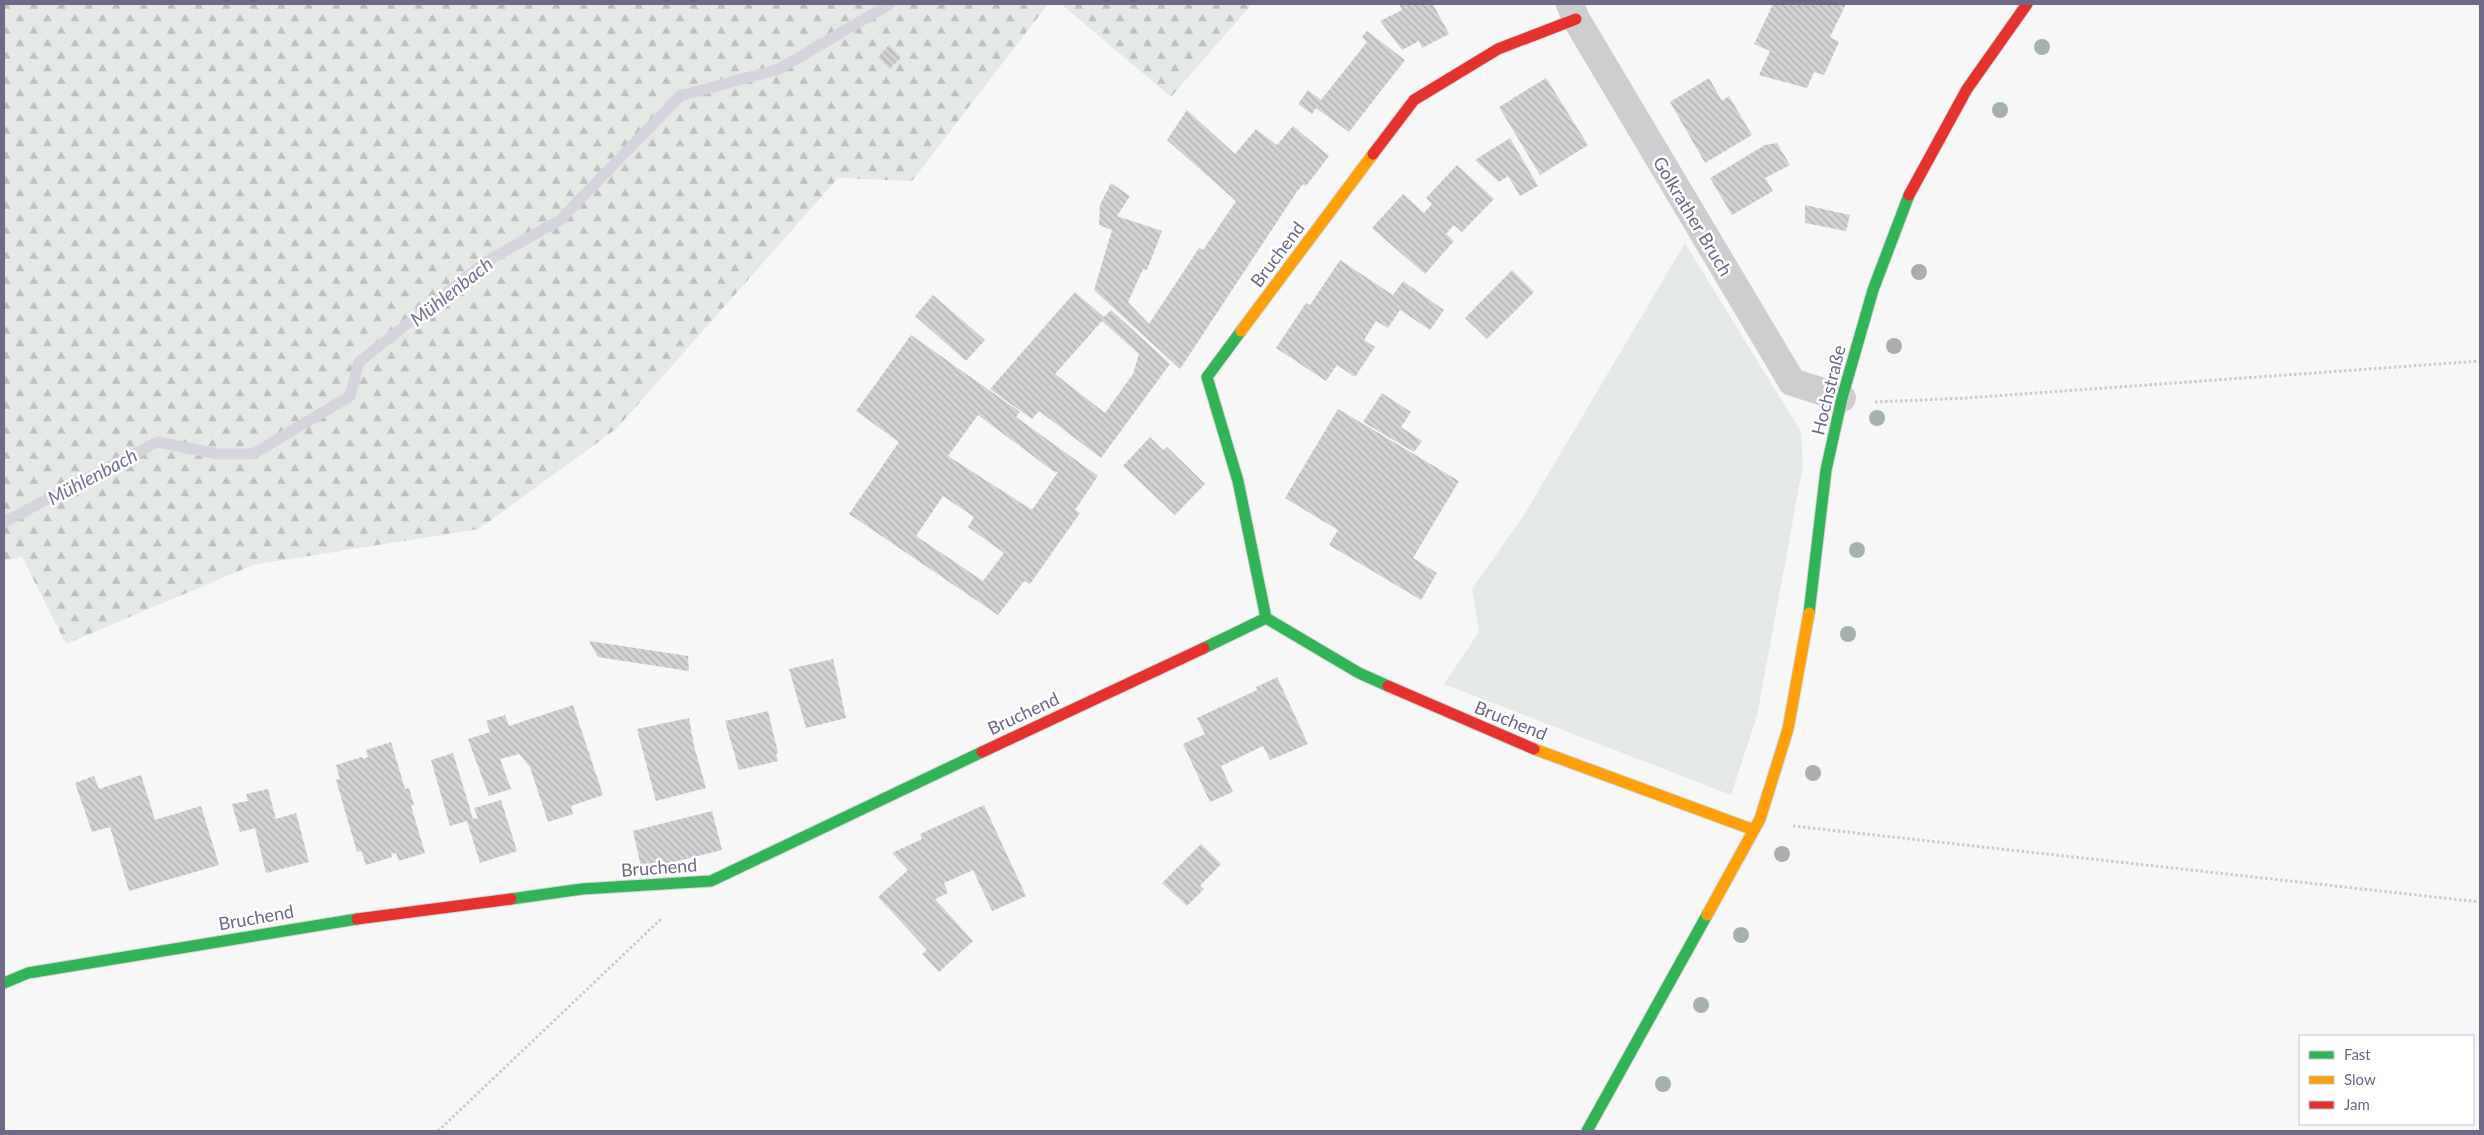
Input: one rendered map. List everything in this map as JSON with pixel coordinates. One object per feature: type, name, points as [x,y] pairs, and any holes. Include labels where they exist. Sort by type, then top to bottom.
[{"type":"street","name":"Hochstraße","points":[[1587,1131],[1760,819],[1788,729],[1807,634],[1826,470],[1842,398],[1873,290],[1904,205],[1967,89],[2027,4]]},
{"type":"street","name":"Golkrather Bruch","points":[[1573,12],[1792,382],[1842,398]]},
{"type":"street","name":"Bruchend","points":[[1573,12],[1498,49],[1414,100],[1207,377],[1238,481],[1266,618],[1359,673],[1510,740],[1754,830]]},
{"type":"street","name":"Bruchend","points":[[4,983],[28,973],[320,924],[582,889],[711,881],[1266,618]]},
{"type":"path","points":[[1842,398],[1866,403],[1966,398],[2480,361]]},
{"type":"path","points":[[1760,819],[1788,825],[2480,902]]},
{"type":"path","points":[[438,1131],[668,912],[673,884]]},
{"type":"green space","points":[[4,4],[1048,4],[912,181],[838,178],[616,429],[479,529],[253,565],[66,644],[22,557],[4,561]]},
{"type":"green space","points":[[1061,4],[1252,4],[1171,97]]},
{"type":"green space","points":[[1685,243],[1801,432],[1803,465],[1757,716],[1731,795],[1444,684],[1479,632],[1472,589],[1524,515]]},
{"type":"building","points":[[1399,4],[1433,4],[1449,34],[1422,48],[1419,41],[1402,50],[1380,21],[1402,10]]},
{"type":"building","points":[[1773,4],[1846,4],[1830,37],[1839,42],[1824,75],[1814,72],[1807,88],[1759,75],[1770,51],[1754,44]]},
{"type":"building","points":[[1367,31],[1405,60],[1349,132],[1316,108],[1312,114],[1298,104],[1308,90],[1321,100],[1367,42],[1362,37]]},
{"type":"building","points":[[889,45],[901,57],[890,69],[878,57]]},
{"type":"building","points":[[1546,78],[1588,145],[1540,175],[1499,107]]},
{"type":"building","points":[[1709,78],[1722,101],[1729,96],[1752,135],[1705,163],[1670,102]]},
{"type":"building","points":[[1187,110],[1235,154],[1256,129],[1277,145],[1293,126],[1329,156],[1306,186],[1303,184],[1296,193],[1180,369],[1094,290],[1112,230],[1099,225],[1100,205],[1111,183],[1130,196],[1117,216],[1162,231],[1147,270],[1143,269],[1128,302],[1149,324],[1199,248],[1203,250],[1236,201],[1167,140]]},
{"type":"building","points":[[1510,138],[1538,186],[1520,196],[1508,176],[1499,182],[1475,160]]},
{"type":"building","points":[[1777,143],[1790,165],[1765,178],[1773,191],[1732,215],[1710,178],[1765,145]]},
{"type":"building","points":[[1457,165],[1494,199],[1462,232],[1454,225],[1446,234],[1454,241],[1425,274],[1372,228],[1403,194],[1424,213],[1432,204],[1426,198]]},
{"type":"building","points":[[1805,205],[1850,215],[1846,231],[1805,223]]},
{"type":"building","points":[[1340,260],[1393,295],[1403,281],[1444,310],[1430,330],[1400,310],[1388,328],[1376,321],[1364,340],[1375,347],[1355,377],[1337,365],[1326,381],[1276,348],[1306,303],[1310,305]]},
{"type":"building","points":[[1512,270],[1534,292],[1487,339],[1465,318]]},
{"type":"building","points":[[1075,292],[1104,317],[1111,310],[1170,364],[1101,458],[1039,411],[1032,419],[990,389]],"holes":[[[1102,321],[1139,354],[1133,374],[1105,413],[1055,374]]]},
{"type":"building","points":[[933,295],[985,340],[966,361],[915,316]]},
{"type":"building","points":[[911,335],[1020,412],[1016,417],[1098,476],[1075,510],[1080,513],[1030,584],[1024,581],[998,615],[849,514],[899,442],[856,411]],"holes":[[[978,415],[1053,471],[1058,472],[1032,510],[948,456]],[[943,496],[974,517],[968,527],[1004,553],[983,581],[916,536]]]},
{"type":"building","points":[[1382,393],[1411,412],[1401,427],[1422,441],[1414,452],[1363,422]]},
{"type":"building","points":[[1338,409],[1459,481],[1413,558],[1437,573],[1421,600],[1329,545],[1338,530],[1285,498]]},
{"type":"building","points":[[1150,437],[1163,450],[1167,447],[1205,484],[1175,515],[1123,466]]},
{"type":"building","points":[[589,641],[688,656],[689,671],[598,657]]},
{"type":"building","points":[[833,659],[846,718],[806,728],[789,669]]},
{"type":"building","points":[[1277,677],[1308,744],[1270,760],[1263,746],[1221,766],[1233,792],[1210,802],[1183,744],[1205,734],[1197,718],[1257,690],[1256,687]]},
{"type":"building","points":[[573,705],[603,795],[571,806],[573,814],[548,822],[530,767],[519,754],[500,759],[511,789],[489,796],[468,739],[490,732],[486,721],[505,715],[509,726]]},
{"type":"building","points":[[768,711],[778,753],[776,754],[778,761],[739,770],[725,721]]},
{"type":"building","points":[[689,718],[694,746],[706,788],[656,801],[637,729]]},
{"type":"building","points":[[391,742],[405,789],[409,788],[414,805],[411,806],[425,853],[399,861],[396,853],[391,854],[392,857],[366,865],[361,851],[357,852],[336,780],[340,779],[336,765],[368,757],[366,750]]},
{"type":"building","points":[[453,753],[473,819],[478,818],[474,808],[501,800],[517,851],[480,863],[467,821],[450,826],[431,760]]},
{"type":"building","points":[[141,775],[155,820],[201,806],[219,865],[129,891],[110,827],[92,832],[75,783],[94,776],[99,789]]},
{"type":"building","points":[[268,789],[276,819],[296,813],[309,862],[266,873],[255,828],[240,832],[232,804],[248,801],[246,794]]},
{"type":"building","points":[[984,805],[1026,896],[992,911],[973,870],[944,883],[948,893],[935,899],[973,941],[939,972],[922,954],[927,950],[878,897],[908,870],[892,853],[922,839],[920,834]]},
{"type":"building","points":[[712,811],[722,850],[670,863],[641,867],[633,831]]},
{"type":"building","points":[[1201,844],[1221,864],[1200,886],[1204,889],[1187,906],[1162,883]]},
{"type":"waterway","name":"Mühlenbach","points":[[4,522],[157,442],[218,454],[253,454],[350,396],[359,362],[484,263],[560,220],[680,96],[779,69],[890,4]]},
{"type":"traffic: fast","points":[[1809,613],[1826,470],[1842,398],[1873,290],[1909,195]]},
{"type":"traffic: fast","points":[[1241,331],[1207,377],[1238,481],[1266,618],[1359,673],[1388,686]]},
{"type":"traffic: fast","points":[[1204,648],[1266,618]]},
{"type":"traffic: fast","points":[[511,899],[582,889],[711,881],[982,752]]},
{"type":"traffic: fast","points":[[1587,1131],[1707,915]]},
{"type":"traffic: fast","points":[[4,983],[28,973],[357,919]]},
{"type":"traffic: slow","points":[[1241,331],[1373,154]]},
{"type":"traffic: slow","points":[[1707,915],[1760,819],[1788,729],[1809,613]]},
{"type":"traffic: slow","points":[[1534,749],[1754,830]]},
{"type":"traffic: jam","points":[[1909,195],[1967,89],[2027,4]]},
{"type":"traffic: jam","points":[[1373,154],[1414,100],[1498,49],[1576,19]]},
{"type":"traffic: jam","points":[[982,752],[1204,648]]},
{"type":"traffic: jam","points":[[1388,686],[1534,749]]},
{"type":"traffic: jam","points":[[357,919],[511,899]]}]
